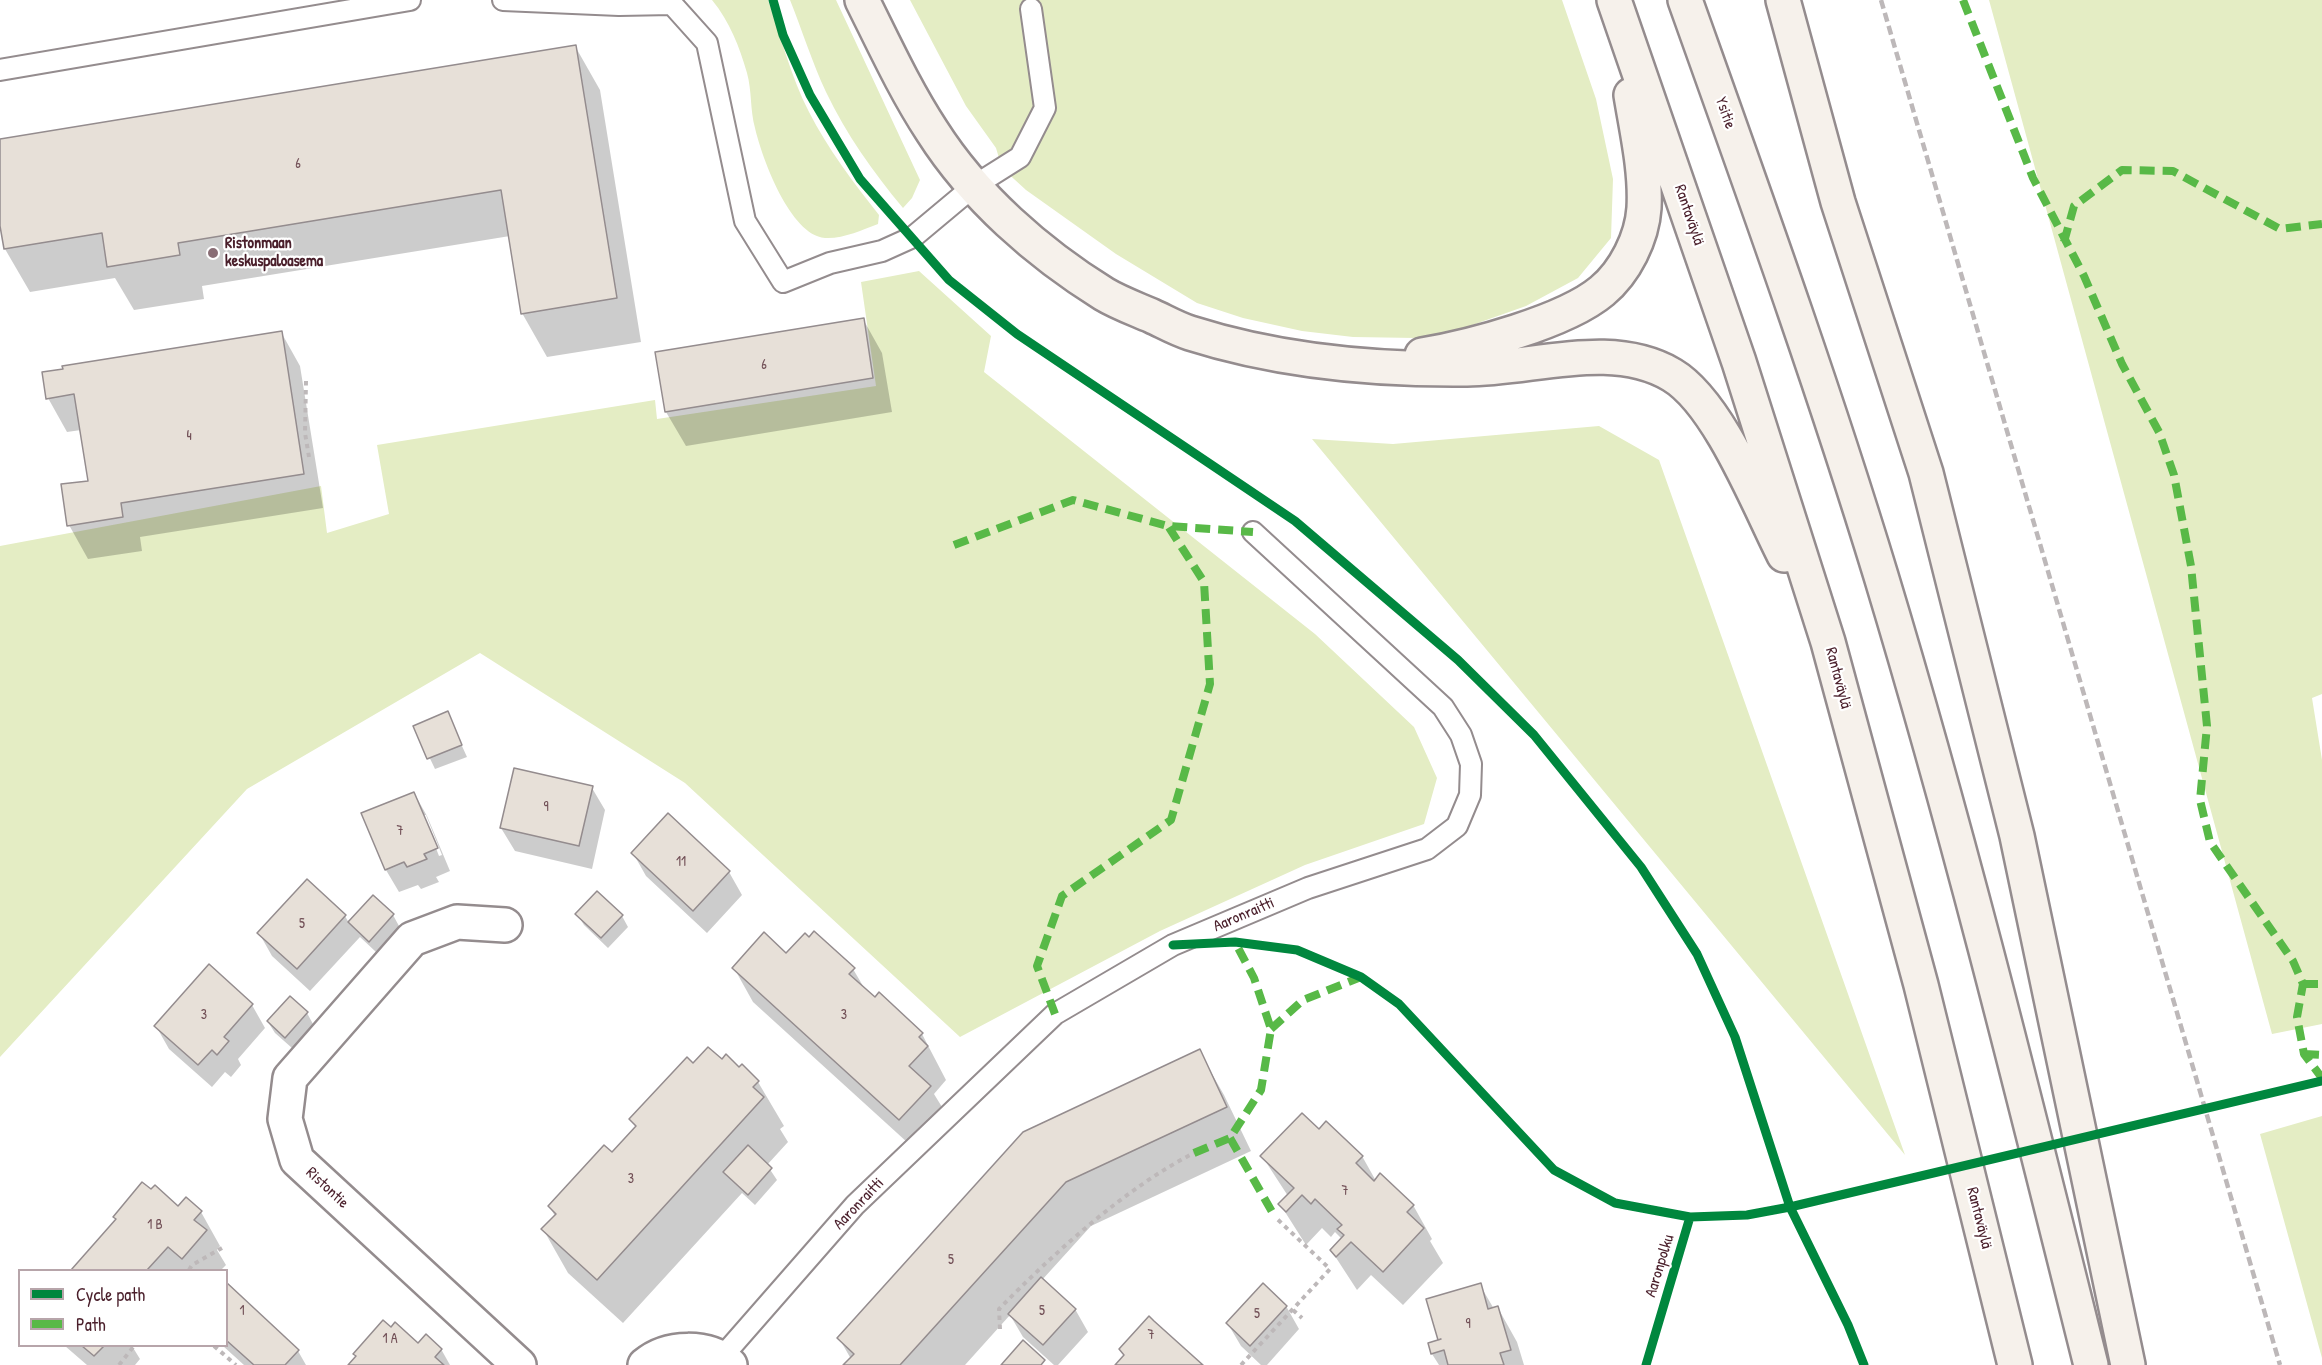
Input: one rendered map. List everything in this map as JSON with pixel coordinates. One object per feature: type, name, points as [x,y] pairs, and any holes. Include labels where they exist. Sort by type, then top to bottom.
[{"type":"highway","name":"Ysitie","points":[[1685,0],[1765,226],[1881,576],[1993,974],[2091,1365]]},
{"type":"highway","points":[[1783,0],[1838,202],[1929,484],[2017,836],[2068,1089],[2128,1365]]},
{"type":"highway","points":[[862,1],[932,133],[974,186],[1029,240],[1105,295],[1188,333],[1271,354],[1362,364],[1469,369],[1591,358],[1643,361],[1674,376],[1700,400],[1724,437],[1828,642]]},
{"type":"highway","points":[[1362,364],[1449,351],[1522,329],[1574,307],[1602,291],[1632,254],[1644,210],[1643,170],[1615,2]]},
{"type":"highway","name":"Rantaväylä","points":[[1615,2],[1739,362],[1828,642],[1921,985],[2015,1365]]},
{"type":"street","name":"Ristontie","points":[[504,925],[457,922],[412,939],[290,1078],[285,1119],[297,1160],[519,1365]]},
{"type":"street","points":[[645,1365],[653,1358],[685,1349],[726,1361]]},
{"type":"lane","points":[[0,70],[410,0]]},
{"type":"lane","points":[[503,0],[619,5],[672,4],[707,43],[745,221],[783,282],[830,263],[882,251],[913,237],[974,186],[1020,157],[1044,108],[1030,9]]},
{"type":"lane","name":"Aaronraitti","points":[[726,1361],[855,1205],[1055,1014],[1173,945],[1308,888],[1427,849],[1457,826],[1470,795],[1471,764],[1461,735],[1443,707],[1253,532]]},
{"type":"path","points":[[306,381],[305,433],[309,457]]},
{"type":"path","points":[[1000,1329],[999,1310],[1049,1258],[1165,1167],[1194,1153]]},
{"type":"path","points":[[1241,1365],[1330,1269],[1275,1217]]},
{"type":"path","points":[[190,1269],[222,1248]]},
{"type":"path","points":[[1293,1310],[1302,1318]]},
{"type":"path","points":[[119,1365],[133,1347]]},
{"type":"path","points":[[215,1347],[236,1365]]},
{"type":"green space","points":[[712,0],[768,0],[792,71],[809,112],[841,165],[879,215],[878,224],[845,236],[825,238],[812,234],[789,210],[771,175],[759,141],[753,121],[749,80],[741,53],[729,26]]},
{"type":"green space","points":[[790,0],[836,0],[920,180],[912,198],[903,208],[881,181],[842,123],[816,69]]},
{"type":"green space","points":[[910,0],[1562,0],[1596,99],[1613,179],[1611,238],[1578,278],[1526,306],[1435,336],[1353,337],[1302,331],[1243,318],[1197,303],[1116,254],[1026,190],[1002,168],[996,148],[966,106]]},
{"type":"green space","points":[[1989,0],[2322,0],[2322,694],[2312,698],[2322,760],[2322,1024],[2272,1034]]},
{"type":"green space","points":[[919,271],[991,336],[984,372],[1315,634],[1414,727],[1437,778],[1424,824],[1305,865],[1160,931],[960,1037],[685,783],[480,653],[247,789],[0,1057],[0,546],[321,486],[327,533],[389,514],[377,445],[655,400],[657,419],[876,386],[861,282]]},
{"type":"green space","points":[[1599,426],[1659,460],[1905,1155],[1312,439],[1393,444]]},
{"type":"green space","points":[[2322,1116],[2322,1358],[2260,1134]]},
{"type":"building","points":[[576,45],[617,298],[521,314],[501,190],[178,243],[180,255],[107,267],[102,233],[4,249],[0,226],[0,139]]},
{"type":"building","points":[[864,318],[873,378],[665,412],[655,352]]},
{"type":"building","points":[[282,331],[304,474],[121,503],[123,517],[67,526],[61,484],[88,481],[74,394],[46,399],[42,372],[63,369],[62,366]]},
{"type":"building","points":[[448,711],[462,745],[427,759],[413,726]]},
{"type":"building","points":[[514,768],[593,786],[579,846],[500,828]]},
{"type":"building","points":[[414,792],[438,848],[424,854],[427,859],[407,867],[404,862],[385,870],[361,813]]},
{"type":"building","points":[[668,813],[730,871],[693,911],[631,853]]},
{"type":"building","points":[[307,879],[346,915],[297,969],[257,933]]},
{"type":"building","points":[[597,891],[623,915],[601,938],[575,914]]},
{"type":"building","points":[[373,895],[394,914],[369,942],[348,922]]},
{"type":"building","points":[[814,931],[855,968],[849,974],[875,997],[879,992],[923,1033],[919,1037],[928,1046],[909,1066],[931,1086],[899,1120],[732,968],[764,932],[786,953],[805,933],[809,937]]},
{"type":"building","points":[[209,964],[253,1004],[224,1037],[229,1041],[217,1055],[212,1050],[198,1065],[154,1026]]},
{"type":"building","points":[[290,996],[308,1012],[285,1038],[267,1021]]},
{"type":"building","points":[[708,1047],[722,1059],[726,1054],[739,1067],[742,1064],[759,1081],[753,1087],[764,1097],[597,1280],[541,1229],[556,1214],[548,1206],[604,1145],[612,1152],[636,1126],[629,1119],[687,1057],[693,1063]]},
{"type":"building","points":[[1200,1049],[1227,1107],[1066,1182],[900,1365],[843,1365],[854,1354],[837,1338],[1023,1132]]},
{"type":"building","points":[[1302,1113],[1319,1129],[1326,1121],[1363,1156],[1356,1163],[1374,1181],[1380,1173],[1414,1205],[1407,1212],[1424,1228],[1383,1272],[1351,1242],[1336,1257],[1330,1250],[1344,1235],[1337,1229],[1342,1225],[1315,1199],[1311,1204],[1302,1195],[1286,1212],[1278,1204],[1294,1188],[1260,1156]]},
{"type":"building","points":[[748,1145],[772,1168],[748,1195],[723,1172]]},
{"type":"building","points":[[142,1182],[151,1189],[155,1185],[178,1206],[186,1197],[202,1211],[194,1220],[207,1230],[182,1259],[168,1247],[148,1269],[72,1269],[116,1219],[113,1217]]},
{"type":"building","points":[[1041,1277],[1076,1309],[1043,1345],[1008,1314]]},
{"type":"building","points":[[1263,1283],[1287,1306],[1250,1346],[1226,1323]]},
{"type":"building","points":[[1481,1283],[1488,1309],[1498,1306],[1511,1350],[1500,1353],[1504,1365],[1448,1365],[1444,1350],[1431,1354],[1428,1343],[1438,1340],[1426,1299]]},
{"type":"building","points":[[228,1284],[299,1350],[285,1365],[254,1365],[228,1342]]},
{"type":"building","points":[[1149,1316],[1203,1365],[1115,1365],[1124,1355],[1119,1349]]},
{"type":"building","points":[[383,1320],[391,1327],[395,1322],[418,1343],[426,1334],[442,1349],[435,1357],[444,1365],[348,1365],[356,1356],[353,1354]]},
{"type":"building","points":[[1023,1340],[1045,1360],[1041,1365],[1001,1365]]},
{"type":"building","points":[[83,1347],[103,1347],[94,1356]]},
{"type":"railway","points":[[1881,0],[2280,1365]]},
{"type":"marked path","points":[[1963,0],[2033,178],[2084,276],[2122,364],[2159,432],[2174,475],[2191,566],[2207,726],[2200,800],[2210,842],[2293,961],[2303,984],[2297,1017],[2304,1054],[2322,1078]]},
{"type":"marked path","points":[[2064,242],[2074,206],[2122,170],[2173,171],[2280,229],[2322,224]]},
{"type":"marked path","points":[[954,545],[1073,500],[1168,526],[1253,532]]},
{"type":"marked path","points":[[1055,1014],[1037,966],[1062,896],[1171,820],[1210,684],[1204,582],[1168,526]]},
{"type":"marked path","points":[[1194,1153],[1230,1138],[1261,1090],[1271,1029],[1254,978],[1235,942]]},
{"type":"marked path","points":[[1271,1029],[1303,1000],[1361,977]]},
{"type":"marked path","points":[[2303,984],[2322,984]]},
{"type":"marked path","points":[[2304,1054],[2322,1055]]},
{"type":"marked path","points":[[1230,1138],[1275,1217]]},
{"type":"cycle path","points":[[773,0],[783,35],[810,95],[860,179],[949,280],[1017,334],[1295,521],[1458,660],[1534,735],[1641,867],[1697,954],[1735,1037],[1790,1207],[1848,1325],[1864,1365]]},
{"type":"cycle path","points":[[1173,945],[1235,942],[1297,950],[1361,977],[1399,1004],[1554,1170],[1615,1203],[1690,1217],[1747,1215],[1790,1207],[2322,1081]]},
{"type":"cycle path","name":"Aaronpolku","points":[[1646,1365],[1690,1217]]},
{"type":"place","name":"Ristonmaan keskuspaloasema","points":[[213,253]]}]
